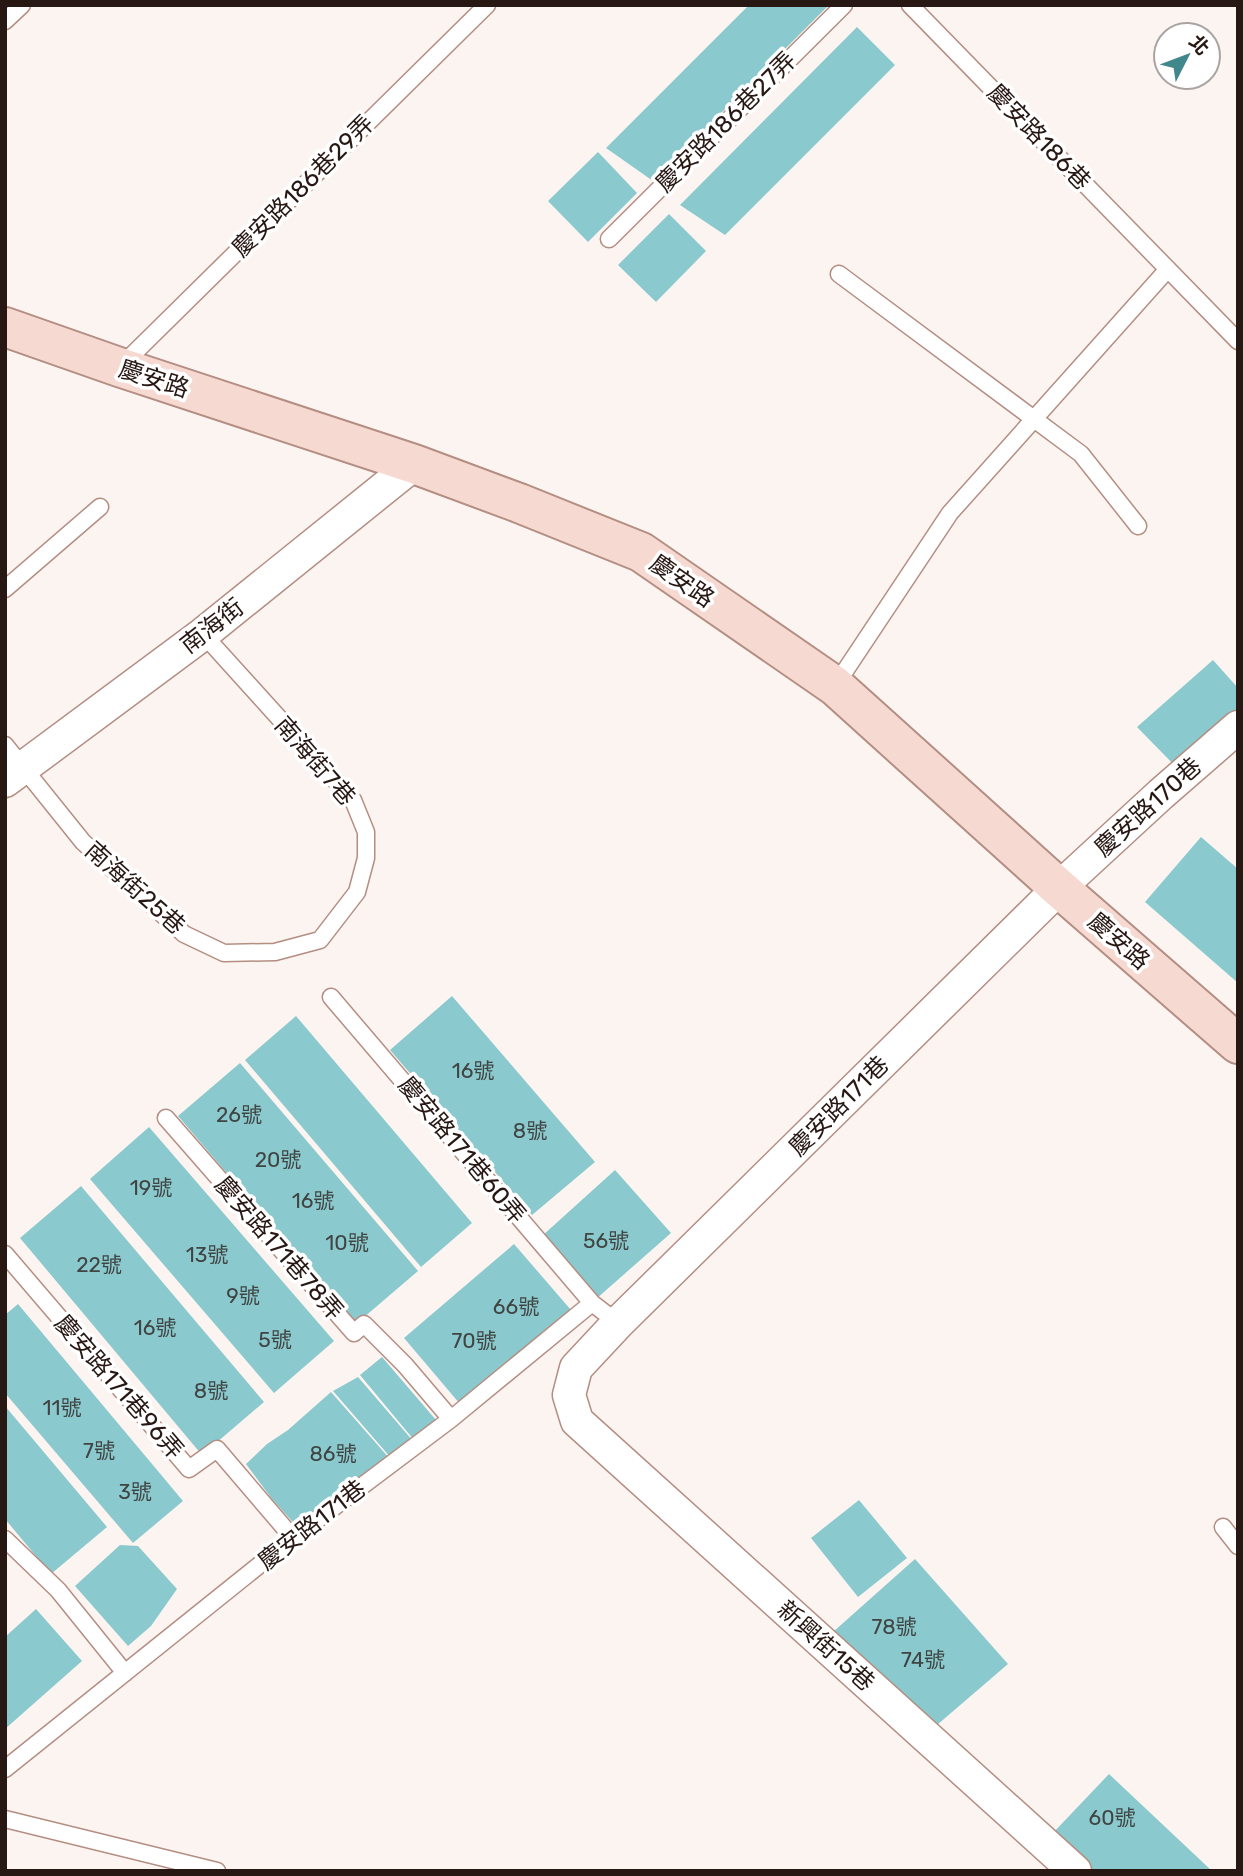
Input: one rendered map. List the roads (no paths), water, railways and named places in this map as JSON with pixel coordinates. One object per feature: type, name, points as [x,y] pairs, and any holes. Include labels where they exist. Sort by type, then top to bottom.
[{"type":"main road","name":"慶安路","points":[[5,327],[414,464],[641,552],[835,686],[1059,888],[1238,1044]]},
{"type":"street","name":"南海街","points":[[11,765],[203,634],[414,464]]},
{"type":"street","name":"慶安路170巷","points":[[1059,888],[1238,727]]},
{"type":"street","name":"慶安路171巷","points":[[577,1421],[569,1395],[576,1368],[618,1323],[1059,888]]},
{"type":"street","name":"新興街15巷","points":[[577,1421],[1074,1871]]},
{"type":"lane","points":[[5,21],[22,5]]},
{"type":"lane","name":"慶安路186巷29弄","points":[[119,367],[487,5]]},
{"type":"lane","name":"慶安路186巷27弄","points":[[609,239],[844,5]]},
{"type":"lane","name":"慶安路186巷","points":[[910,5],[1238,341]]},
{"type":"lane","points":[[835,686],[950,513],[1168,269]]},
{"type":"lane","points":[[839,274],[1080,454],[1138,526]]},
{"type":"lane","points":[[5,589],[100,507]]},
{"type":"lane","name":"南海街7巷","points":[[203,634],[353,800],[366,832],[366,858],[357,892],[320,940]]},
{"type":"lane","name":"南海街25巷","points":[[11,765],[83,842],[184,934],[224,953],[275,952],[320,940]]},
{"type":"lane","name":"慶安路171巷60弄","points":[[331,997],[592,1303]]},
{"type":"lane","name":"慶安路171巷78弄","points":[[166,1118],[354,1333],[364,1324],[451,1419]]},
{"type":"lane","name":"慶安路171巷96弄","points":[[5,1254],[189,1469],[217,1449],[293,1538]]},
{"type":"lane","points":[[592,1303],[618,1323]]},
{"type":"lane","name":"慶安路171巷","points":[[5,1769],[293,1538],[451,1419],[592,1303]]},
{"type":"lane","points":[[1223,1527],[1238,1546]]},
{"type":"lane","points":[[5,1539],[58,1590],[125,1673]]},
{"type":"lane","points":[[5,1819],[217,1871]]}]
